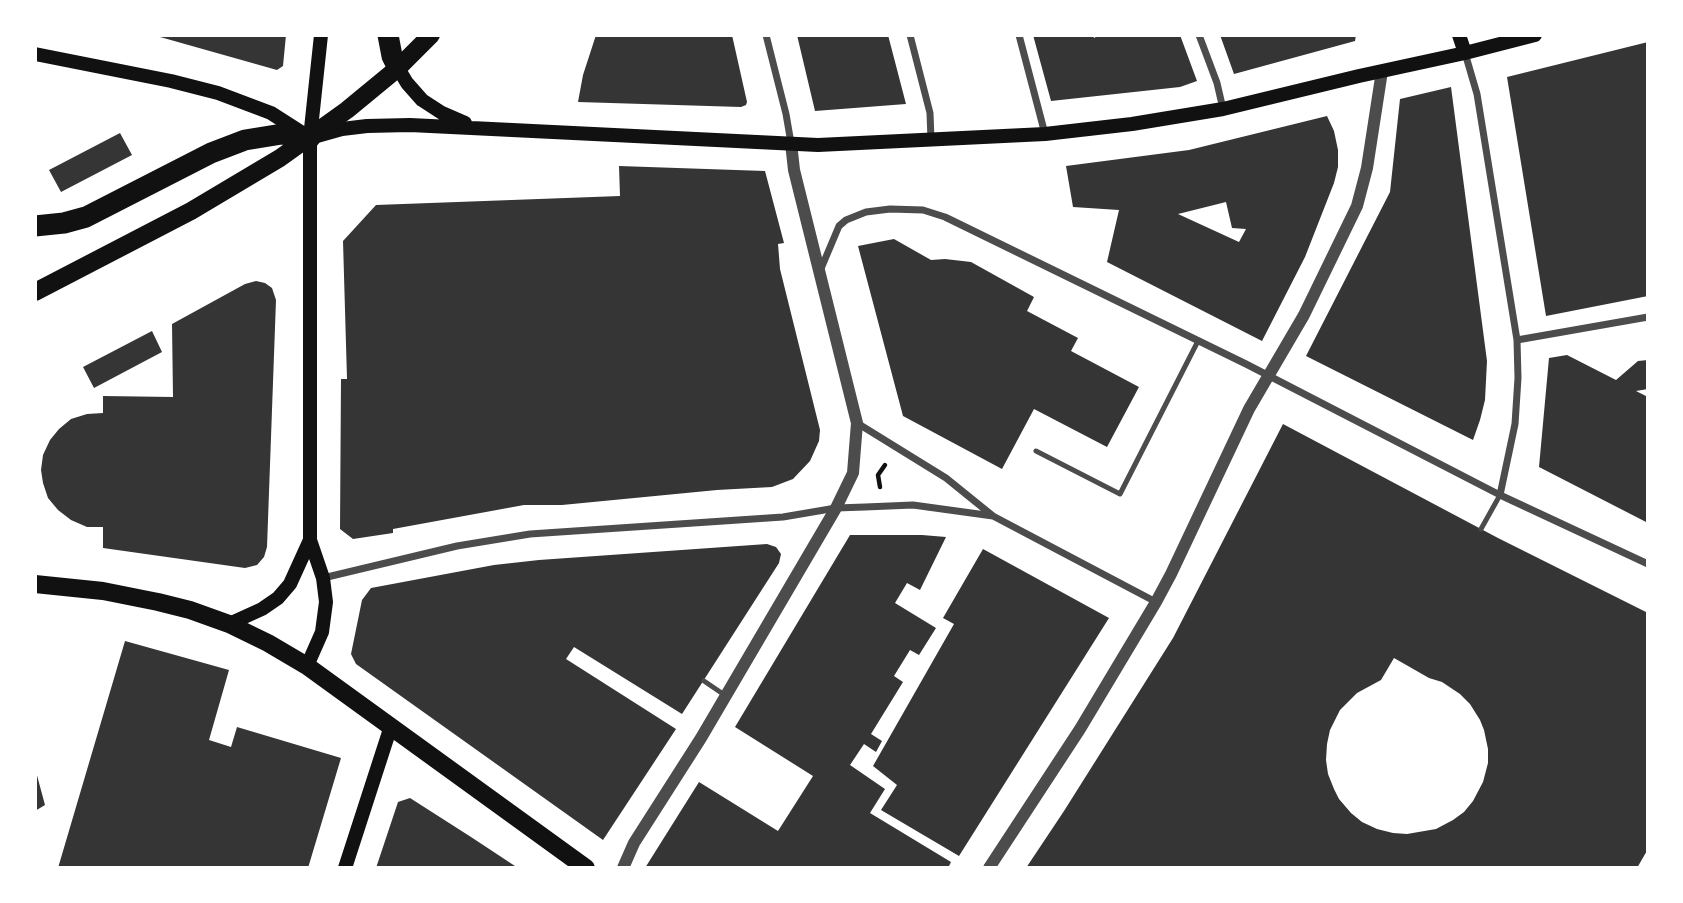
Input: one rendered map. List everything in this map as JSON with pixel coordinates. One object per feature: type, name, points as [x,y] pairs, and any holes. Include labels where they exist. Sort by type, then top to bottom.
[{"type":"highway","points":[[388,35],[392,56],[398,68]]},
{"type":"highway","points":[[35,226],[86,217],[211,153],[245,140],[282,134],[310,138]]},
{"type":"main road","points":[[307,666],[324,625],[327,602],[323,578],[310,540],[310,138],[321,35]]},
{"type":"main road","points":[[35,292],[230,189],[310,138],[398,68],[431,35]]},
{"type":"main road","points":[[1459,35],[1465,53]]},
{"type":"main road","points":[[35,54],[218,93],[271,113],[310,138],[367,125],[410,125],[818,145],[1045,134],[1132,124],[1223,109],[1535,35]]},
{"type":"main road","points":[[398,68],[414,92],[433,108],[453,119],[483,127]]},
{"type":"main road","points":[[229,624],[262,610],[278,598],[290,584],[310,540]]},
{"type":"main road","points":[[35,584],[103,591],[190,610],[229,624],[268,643],[307,666],[586,868]]},
{"type":"main road","points":[[345,868],[391,726]]},
{"type":"street","points":[[623,868],[634,843],[726,696],[836,508],[853,473],[857,423],[794,170],[786,114],[766,35]]},
{"type":"street","points":[[910,35],[930,113],[931,140]]},
{"type":"street","points":[[1019,35],[1045,134]]},
{"type":"street","points":[[1199,35],[1217,83],[1223,109]]},
{"type":"street","points":[[1465,53],[1477,94],[1517,340],[1515,424],[1500,495]]},
{"type":"street","points":[[989,868],[1080,729],[1156,601],[1249,409],[1304,315],[1357,206],[1367,168],[1382,71]]},
{"type":"street","points":[[819,272],[839,226],[846,220],[866,212],[890,209],[923,210],[944,217],[1198,341],[1500,495],[1648,564]]},
{"type":"street","points":[[1517,340],[1648,317]]},
{"type":"street","points":[[857,423],[946,478],[993,516],[1156,601]]},
{"type":"street","points":[[323,578],[457,546],[530,534],[783,517],[836,508],[913,505],[993,516]]},
{"type":"lane","points":[[1035,452],[1120,494],[1198,341]]},
{"type":"lane","points":[[1481,529],[1500,495]]},
{"type":"lane","points":[[704,681],[726,696]]},
{"type":"path","points":[[880,487],[878,475],[885,465]]},
{"type":"building","points":[[153,35],[286,35],[283,66],[277,70]]},
{"type":"building","points":[[596,35],[732,35],[746,105],[578,102],[583,75]]},
{"type":"building","points":[[797,35],[888,35],[906,104],[815,111]]},
{"type":"building","points":[[1033,35],[1093,35],[1094,38],[1099,35],[1180,35],[1197,81],[1180,87],[1051,101]]},
{"type":"building","points":[[1220,35],[1356,35],[1355,41],[1234,74]]},
{"type":"building","points":[[1648,42],[1648,296],[1546,316],[1507,77]]},
{"type":"building","points":[[1451,87],[1487,361],[1485,400],[1473,440],[1306,356],[1390,192],[1400,99]]},
{"type":"building","points":[[1327,116],[1334,131],[1338,167],[1334,183],[1305,257],[1262,341],[1107,262],[1119,210],[1073,207],[1066,166],[1189,150]],"holes":[[[1226,202],[1232,228],[1246,229],[1239,242],[1178,214]]]},
{"type":"building","points":[[120,133],[132,155],[61,192],[49,170]]},
{"type":"building","points":[[619,166],[765,171],[784,243],[778,244],[780,269],[820,430],[819,441],[810,461],[793,479],[772,487],[562,505],[524,505],[353,539],[340,529],[341,379],[347,379],[343,241],[376,205],[620,196]]},
{"type":"building","points":[[894,239],[931,260],[971,262],[1034,297],[1027,311],[1078,338],[1071,351],[1139,387],[1107,447],[1034,409],[1002,469],[903,416],[858,246]]},
{"type":"building","points":[[256,281],[272,288],[276,300],[267,547],[264,557],[257,565],[245,568],[103,548],[103,527],[87,527],[71,520],[48,498],[41,470],[43,455],[50,440],[71,419],[103,413],[103,396],[173,397],[172,324],[245,284]]},
{"type":"building","points":[[152,331],[162,352],[94,388],[83,367]]},
{"type":"building","points":[[1567,355],[1616,380],[1638,361],[1648,360],[1648,389],[1636,391],[1648,397],[1648,523],[1539,467],[1549,358]]},
{"type":"building","points":[[1283,424],[1498,538],[1648,613],[1648,849],[1637,868],[1026,868],[1173,638]],"holes":[[[1394,658],[1429,678],[1442,682],[1460,694],[1480,720],[1488,749],[1483,782],[1464,812],[1436,829],[1407,834],[1377,829],[1351,813],[1334,789],[1326,760],[1330,730],[1340,710],[1357,693],[1381,680]]]},
{"type":"building","points":[[850,535],[946,537],[920,590],[907,583],[895,603],[936,628],[919,655],[910,650],[894,676],[903,682],[871,734],[882,741],[876,752],[864,744],[850,765],[885,789],[870,813],[951,862],[948,868],[645,868],[699,782],[778,831],[813,776],[735,727]]},
{"type":"building","points":[[767,544],[776,547],[781,554],[779,563],[682,714],[574,647],[566,659],[676,729],[603,840],[356,664],[351,654],[362,600],[371,588],[494,565],[539,560]]},
{"type":"building","points":[[983,549],[1109,618],[959,856],[881,810],[897,785],[873,766],[954,624],[943,618]]},
{"type":"building","points":[[125,641],[229,670],[209,740],[231,747],[237,727],[341,758],[308,868],[58,868]]},
{"type":"building","points":[[35,768],[45,805],[35,811]]},
{"type":"building","points":[[410,798],[518,868],[376,868],[398,802]]}]
